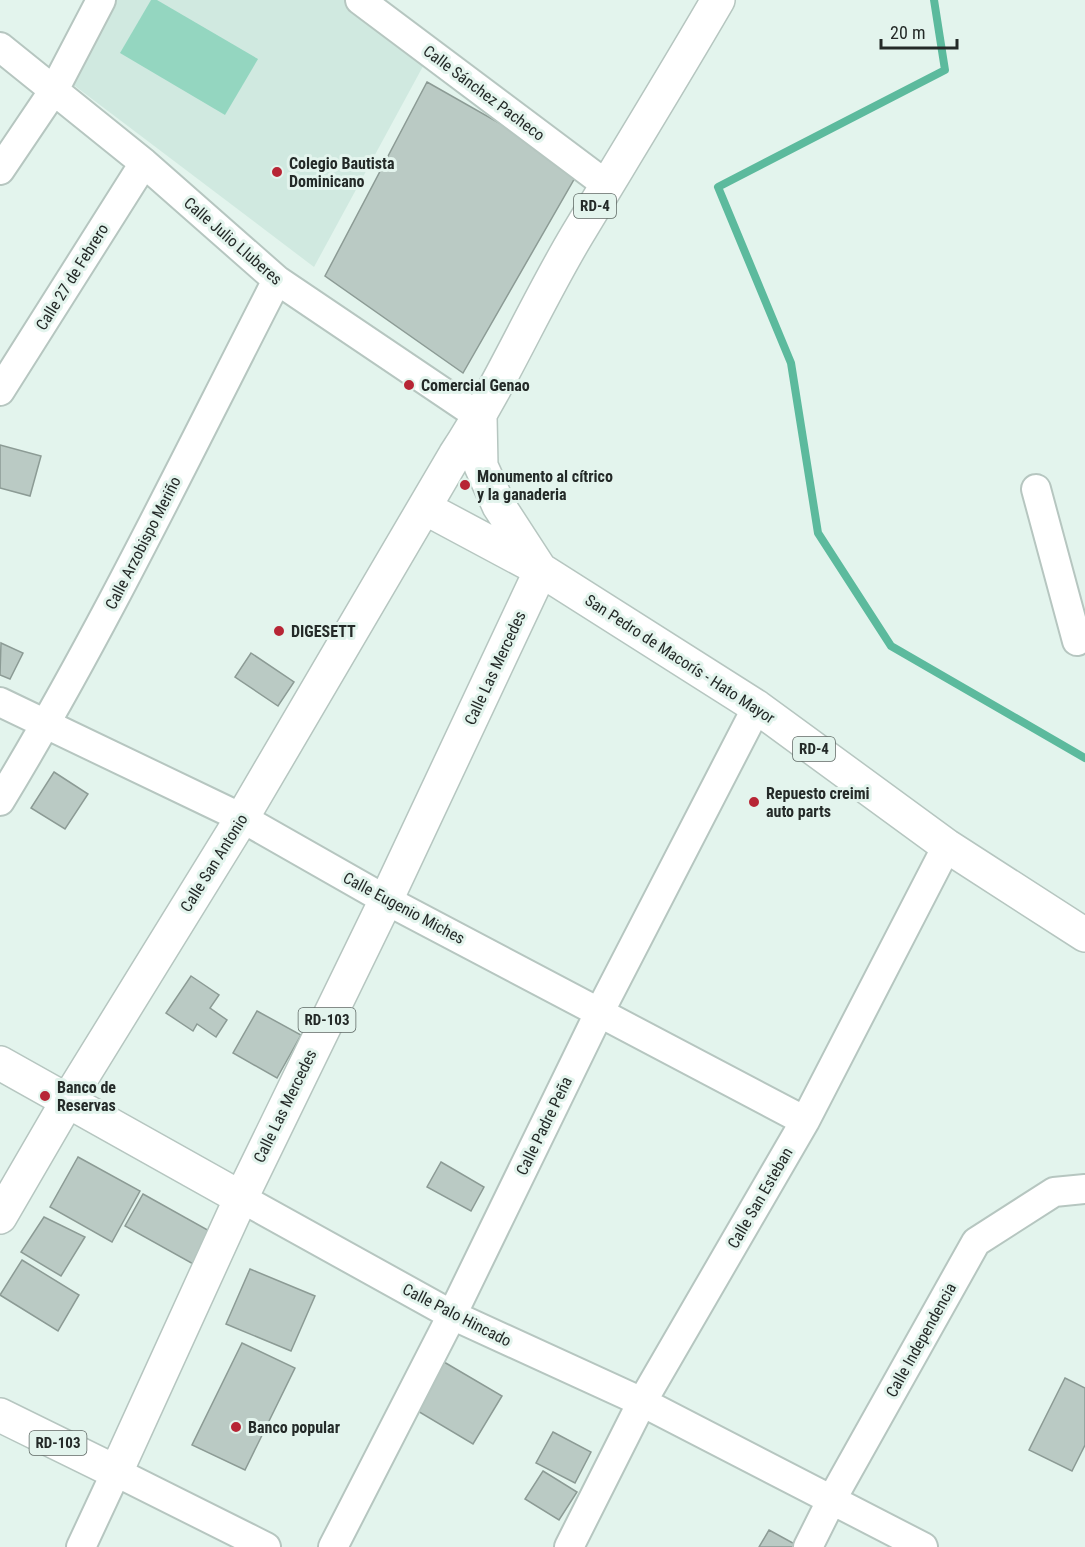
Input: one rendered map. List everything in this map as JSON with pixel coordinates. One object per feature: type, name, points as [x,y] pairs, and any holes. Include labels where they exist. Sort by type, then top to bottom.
[{"type":"main road","name":"RD-4","points":[[425,508],[480,417],[502,372],[577,236],[718,0]]},
{"type":"main road","name":"San Pedro de Macorís - Hato Mayor","points":[[480,417],[481,466],[499,506],[540,570]]},
{"type":"main road","name":"San Pedro de Macorís - Hato Mayor","points":[[425,508],[540,570],[757,706],[947,846],[1084,935]]},
{"type":"main road","name":"Calle San Antonio","points":[[0,1217],[68,1100],[242,818],[425,508]]},
{"type":"main road","name":"Calle Las Mercedes","points":[[116,1472],[241,1198],[386,900],[540,570]]},
{"type":"main road","name":"Calle Palo Hincado","points":[[0,1063],[241,1198]]},
{"type":"main road","name":"RD-103","points":[[0,1415],[116,1472]]},
{"type":"street","points":[[0,170],[54,90],[102,0]]},
{"type":"street","name":"Calle Sánchez Pacheco","points":[[360,0],[608,186]]},
{"type":"street","name":"Calle Julio Lluberes","points":[[0,47],[144,164],[277,280],[480,417]]},
{"type":"street","name":"Calle 27 de Febrero","points":[[0,392],[144,164]]},
{"type":"street","name":"Calle Arzobispo Meriño","points":[[0,801],[47,723],[121,588],[277,280]]},
{"type":"street","points":[[1036,489],[1082,645]]},
{"type":"street","name":"Calle Eugenio Miches","points":[[0,702],[242,818],[386,900],[805,1121]]},
{"type":"street","name":"Calle Padre Peña","points":[[333,1547],[452,1315],[600,1011],[757,706]]},
{"type":"street","name":"Calle San Esteban","points":[[568,1547],[642,1402],[805,1121],[947,846]]},
{"type":"street","name":"Calle Independencia","points":[[808,1547],[832,1499],[976,1242],[1054,1192],[1085,1189]]},
{"type":"street","name":"Calle Palo Hincado","points":[[241,1198],[452,1315],[642,1402],[923,1547]]},
{"type":"street","points":[[116,1472],[266,1547]]},
{"type":"street","name":"Calle Las Mercedes","points":[[81,1547],[116,1472]]},
{"type":"shaded area","name":"Colegio Bautista Dominicano","points":[[112,0],[360,0],[434,46],[314,267],[63,77]]},
{"type":"green space","points":[[151,0],[157,0],[258,59],[225,115],[120,53]]},
{"type":"building","points":[[427,82],[580,169],[463,373],[325,276]]},
{"type":"building","points":[[0,445],[41,456],[30,496],[0,488]]},
{"type":"building","points":[[1,643],[23,653],[10,679],[0,675]]},
{"type":"building","points":[[251,653],[294,682],[278,706],[235,677]]},
{"type":"building","points":[[54,772],[88,794],[65,829],[31,808]]},
{"type":"building","points":[[191,976],[219,995],[210,1008],[227,1020],[216,1037],[197,1024],[193,1031],[166,1013]]},
{"type":"building","points":[[257,1011],[301,1035],[277,1078],[233,1053]]},
{"type":"building","points":[[78,1157],[140,1191],[112,1242],[50,1207]]},
{"type":"building","points":[[441,1162],[484,1187],[471,1211],[427,1187]]},
{"type":"building","points":[[143,1194],[213,1233],[195,1265],[125,1226]]},
{"type":"building","points":[[44,1217],[85,1237],[61,1276],[21,1252]]},
{"type":"building","points":[[22,1260],[79,1295],[58,1331],[0,1295]]},
{"type":"building","points":[[250,1269],[315,1296],[291,1351],[226,1324]]},
{"type":"building","points":[[242,1343],[295,1368],[245,1470],[192,1445]]},
{"type":"building","points":[[444,1362],[502,1396],[473,1444],[416,1410]]},
{"type":"building","points":[[1065,1378],[1085,1388],[1085,1445],[1072,1471],[1029,1450]]},
{"type":"building","points":[[553,1432],[591,1452],[575,1483],[536,1463]]},
{"type":"building","points":[[543,1471],[577,1492],[559,1520],[525,1499]]},
{"type":"building","points":[[769,1530],[800,1547],[759,1547]]},
{"type":"waterway","points":[[934,0],[945,70],[718,187],[791,363],[818,533],[891,646],[1085,758]]},
{"type":"place","name":"Colegio Bautista Dominicano","points":[[277,172]]},
{"type":"place","name":"Comercial Genao","points":[[409,385]]},
{"type":"place","name":"Monumento al cítrico y la ganaderia","points":[[465,485]]},
{"type":"place","name":"DIGESETT","points":[[279,631]]},
{"type":"place","name":"Repuesto creimi auto parts","points":[[754,802]]},
{"type":"place","name":"Banco de Reservas","points":[[45,1096]]},
{"type":"place","name":"Banco popular","points":[[236,1427]]}]
